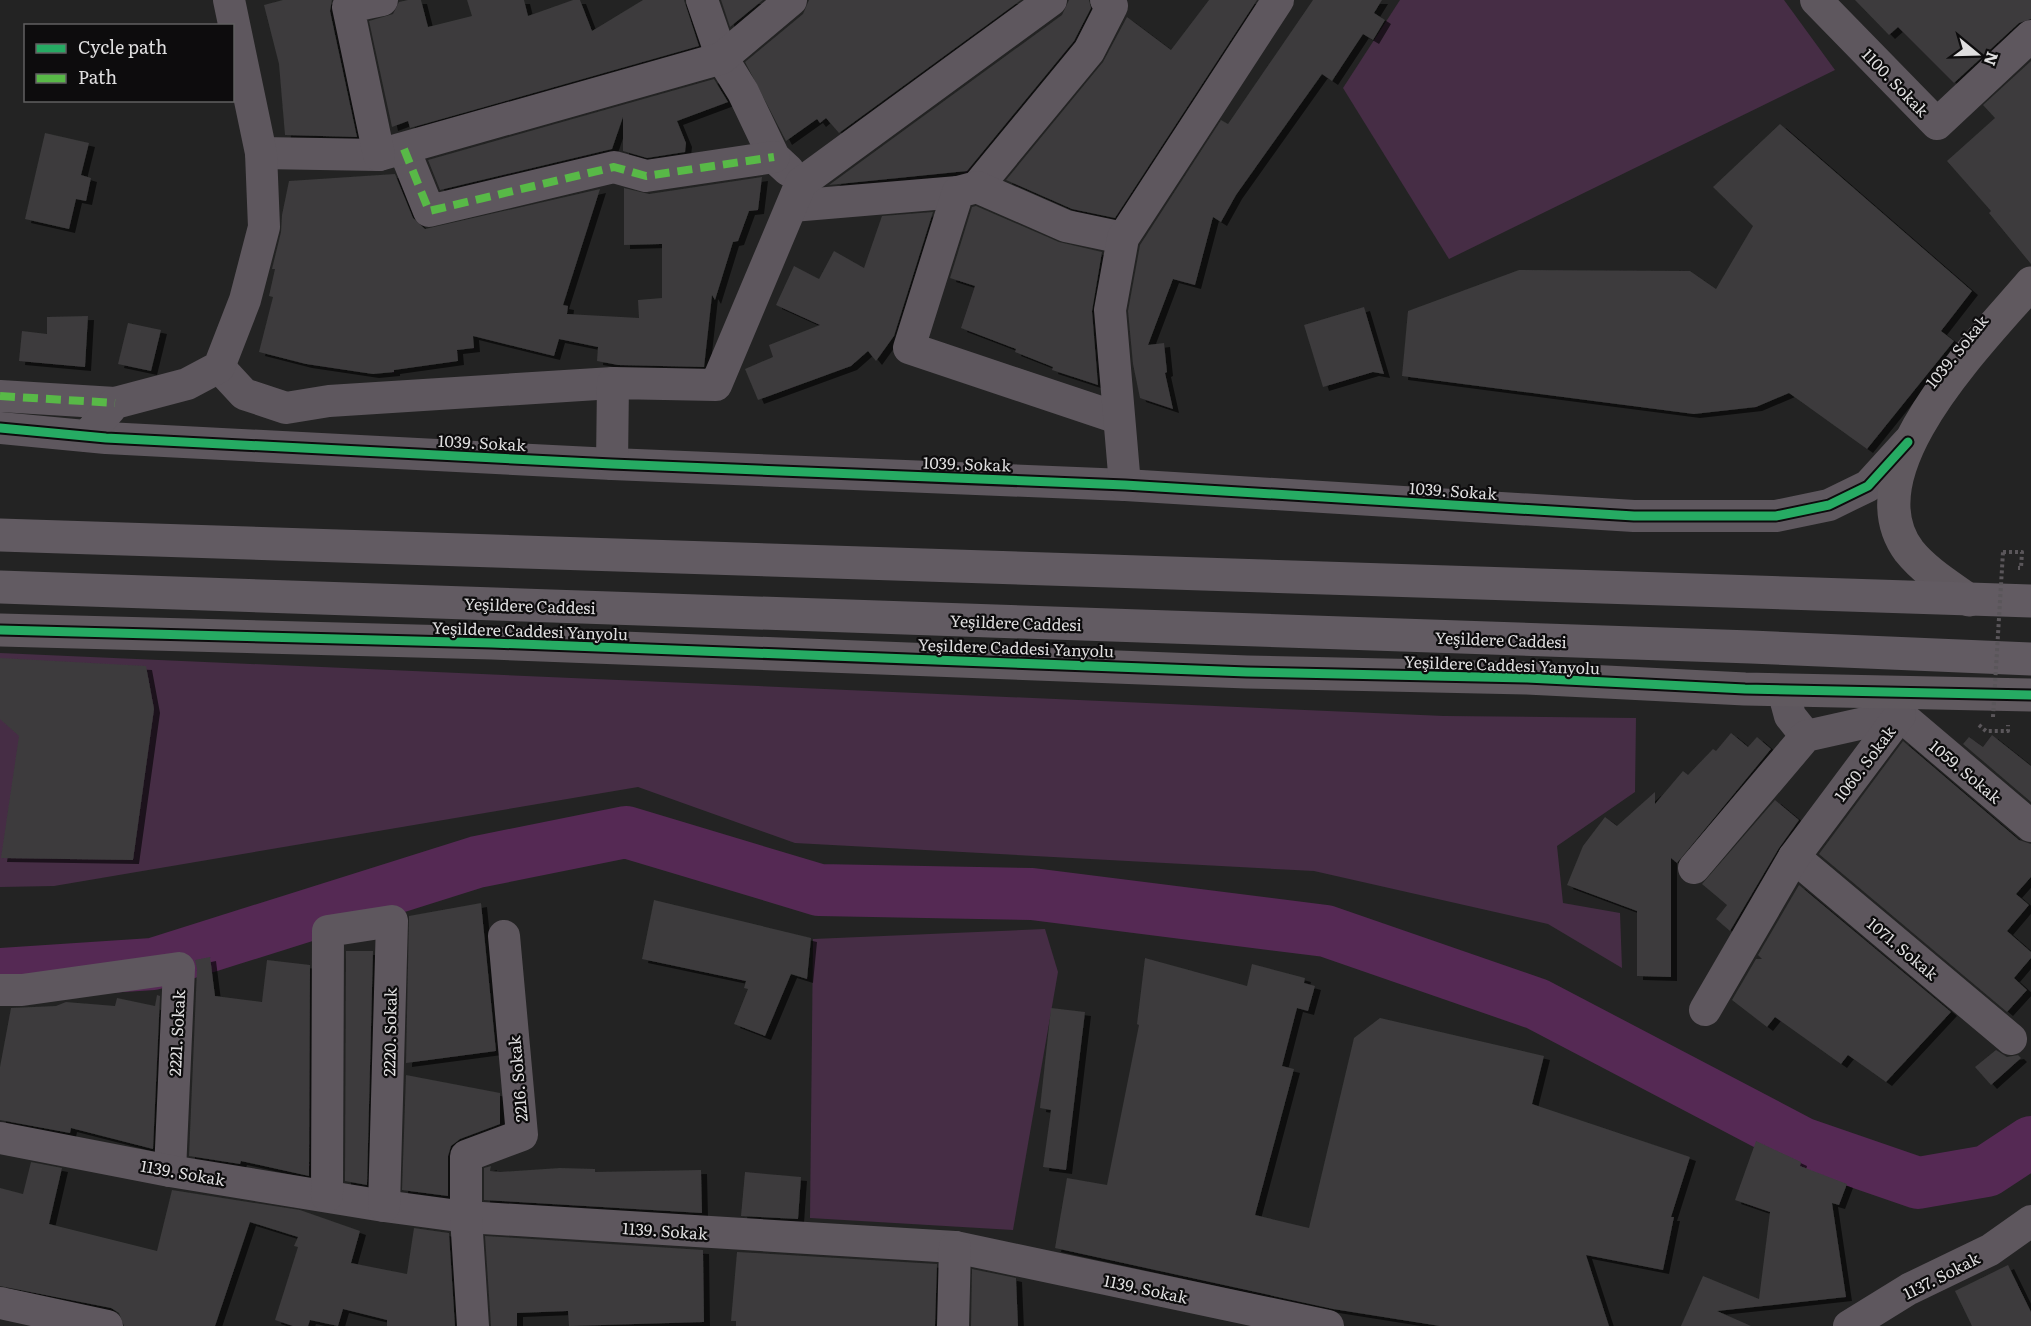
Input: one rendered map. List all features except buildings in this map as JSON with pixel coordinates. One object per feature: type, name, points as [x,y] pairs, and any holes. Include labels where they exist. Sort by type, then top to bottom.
[{"type":"highway","points":[[0,535],[2031,601]]},
{"type":"highway","name":"Yeşildere Caddesi","points":[[0,587],[1751,647],[2031,659]]},
{"type":"main road","name":"1039. Sokak","points":[[1969,600],[1923,566],[1908,549],[1880,493],[1908,442],[1963,364],[2031,283]]},
{"type":"main road","name":"Yeşildere Caddesi Yanyolu","points":[[0,630],[492,643],[1783,690],[2031,696]]},
{"type":"street","points":[[0,396],[115,403],[187,384],[219,367],[245,300],[264,227],[261,153],[229,0]]},
{"type":"street","points":[[382,0],[348,7],[392,152],[429,211],[614,167],[646,176],[774,157]]},
{"type":"street","points":[[702,0],[722,58],[743,92],[774,157],[797,195]]},
{"type":"street","points":[[261,153],[392,152],[722,58],[791,0]]},
{"type":"street","points":[[219,367],[244,394],[286,408],[330,401],[613,383],[716,385],[797,195],[1051,0]]},
{"type":"street","points":[[1106,0],[1112,6],[1089,51],[967,190],[909,348],[1118,417]]},
{"type":"street","points":[[1125,485],[1110,310],[1123,238],[1278,0]]},
{"type":"street","name":"1100. Sokak","points":[[1816,0],[1937,124],[2031,36]]},
{"type":"street","points":[[797,195],[967,190],[1066,226],[1123,238]]},
{"type":"street","points":[[612,464],[613,383]]},
{"type":"street","points":[[87,436],[115,403]]},
{"type":"street","name":"1039. Sokak","points":[[0,428],[87,436],[612,464],[1125,485],[1634,516],[1776,516],[1880,493]]},
{"type":"street","points":[[1694,868],[1806,736],[1790,716],[1783,690]]},
{"type":"street","name":"1060. Sokak","points":[[1806,736],[1900,715]]},
{"type":"street","name":"1060. Sokak","points":[[1705,1010],[1794,857],[1900,715]]},
{"type":"street","name":"1059. Sokak","points":[[1900,715],[2031,826]]},
{"type":"street","name":"1071. Sokak","points":[[1794,857],[2011,1039]]},
{"type":"street","name":"2220. Sokak","points":[[327,1196],[328,931],[392,921],[384,1206]]},
{"type":"street","name":"2216. Sokak","points":[[473,1326],[466,1217],[466,1156],[522,1135],[504,936]]},
{"type":"street","name":"2221. Sokak","points":[[0,990],[22,990],[179,968],[170,1171]]},
{"type":"street","name":"1139. Sokak","points":[[0,1138],[170,1171],[466,1217],[955,1247],[1328,1326]]},
{"type":"street","name":"1137. Sokak","points":[[1849,1326],[1909,1289],[2029,1229]]},
{"type":"street","points":[[953,1326],[955,1247]]},
{"type":"street","points":[[0,1303],[107,1326]]},
{"type":"path","points":[[1993,717],[2003,552],[2022,552],[2021,568],[1999,568]]},
{"type":"shaded area","points":[[1400,0],[1784,0],[1835,70],[1449,259],[1343,88]]},
{"type":"shaded area","points":[[0,653],[1444,716],[1636,718],[1635,792],[1557,846],[1563,903],[1620,913],[1622,968],[1548,924],[1314,871],[795,843],[638,787],[54,886],[0,887]]},
{"type":"shaded area","points":[[1045,929],[1058,972],[1013,1230],[810,1218],[813,939]]},
{"type":"waterway","points":[[0,974],[153,964],[477,862],[626,832],[819,890],[1032,894],[1326,931],[1537,1004],[1802,1143],[1918,1183],[1987,1171],[2031,1142]]},
{"type":"marked path","points":[[404,149],[429,211],[614,167],[646,176],[774,157]]},
{"type":"marked path","points":[[0,396],[115,403]]},
{"type":"cycle path","points":[[0,428],[106,438],[612,464],[1125,485],[1634,516],[1776,516],[1829,505],[1868,486],[1908,442]]},
{"type":"cycle path","points":[[0,630],[492,643],[1247,672],[1527,678],[1745,689],[2031,695]]}]
